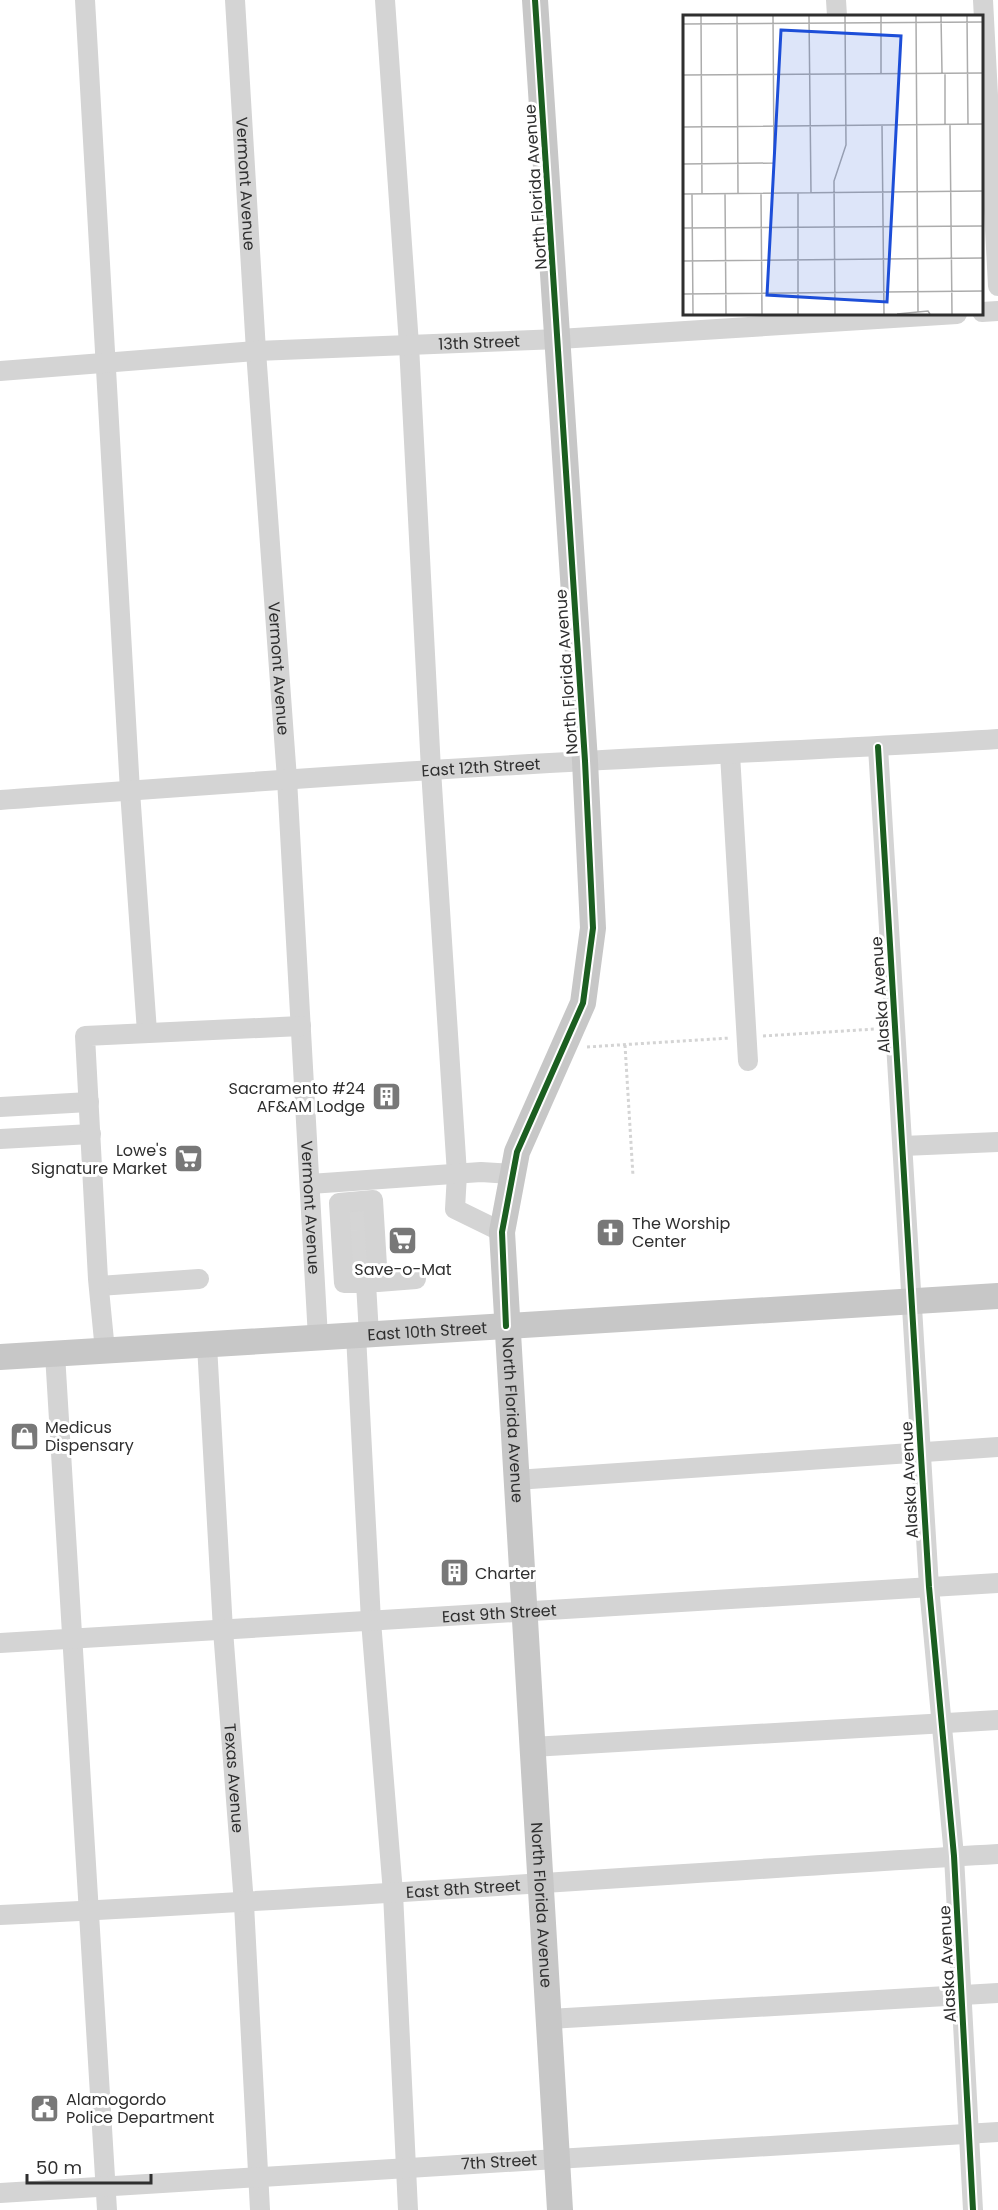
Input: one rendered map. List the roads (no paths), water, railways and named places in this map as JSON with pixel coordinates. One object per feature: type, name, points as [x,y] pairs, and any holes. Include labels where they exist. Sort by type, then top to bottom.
[{"type":"main road","name":"North Florida Avenue","points":[[535,0],[559,339],[593,928],[583,1003],[517,1152],[502,1232],[560,2210]]},
{"type":"main road","name":"East 10th Street","points":[[0,1357],[998,1296]]},
{"type":"street","points":[[85,0],[130,791],[147,1032]]},
{"type":"street","name":"Vermont Avenue","points":[[235,0],[256,351],[287,779],[318,1338]]},
{"type":"street","points":[[386,0],[409,345],[431,770],[457,1174],[455,1209],[502,1232]]},
{"type":"street","points":[[836,0],[837,15]]},
{"type":"street","points":[[983,0],[998,286]]},
{"type":"street","points":[[983,312],[998,310]]},
{"type":"street","name":"13th Street","points":[[0,371],[256,351],[559,339],[853,317],[922,315]]},
{"type":"street","name":"East 12th Street","points":[[0,800],[431,770],[998,739]]},
{"type":"street","name":"Alaska Avenue","points":[[878,747],[929,1587],[954,1856],[973,2210]]},
{"type":"street","points":[[730,754],[748,1061]]},
{"type":"street","points":[[105,1351],[99,1286],[85,1036],[301,1026]]},
{"type":"street","points":[[0,1095],[0,1107],[89,1102]]},
{"type":"street","points":[[0,1139],[91,1134]]},
{"type":"street","points":[[903,1146],[998,1143]]},
{"type":"street","points":[[310,1184],[481,1172],[513,1174]]},
{"type":"street","points":[[372,1179],[373,1200],[355,1238],[344,1283],[416,1279]]},
{"type":"street","points":[[338,1182],[355,1238],[372,1282],[362,1335],[371,1621],[393,1893],[408,2210]]},
{"type":"street","points":[[315,1273],[355,1238],[373,1200]]},
{"type":"street","points":[[311,1210],[355,1238]]},
{"type":"street","points":[[99,1286],[199,1279]]},
{"type":"street","name":"Texas Avenue","points":[[207,1345],[224,1630],[244,1904],[260,2210]]},
{"type":"street","points":[[55,1354],[107,2210]]},
{"type":"street","points":[[516,1480],[998,1447]]},
{"type":"street","name":"East 9th Street","points":[[0,1643],[998,1583]]},
{"type":"street","points":[[532,1747],[998,1720]]},
{"type":"street","name":"East 8th Street","points":[[0,1915],[244,1904],[540,1882],[998,1854]]},
{"type":"street","points":[[549,2019],[998,1993]]},
{"type":"street","name":"7th Street","points":[[0,2193],[259,2175],[998,2132]]},
{"type":"tunnel","points":[[348,1221],[368,1220]]},
{"type":"tunnel","points":[[350,1241],[369,1240]]},
{"type":"tunnel","points":[[351,1260],[370,1258]]},
{"type":"place","name":"Sacramento #24 AF&AM Lodge","points":[[386,1097]]},
{"type":"place","name":"Lowe's Signature Market","points":[[188,1159]]},
{"type":"place","name":"The Worship Center","points":[[611,1232]]},
{"type":"place","name":"Save-o-Mat","points":[[403,1241]]},
{"type":"place","name":"Medicus Dispensary","points":[[24,1436]]},
{"type":"place","name":"Charter","points":[[454,1573]]},
{"type":"place","name":"Alamogordo Police Department","points":[[45,2108]]}]
